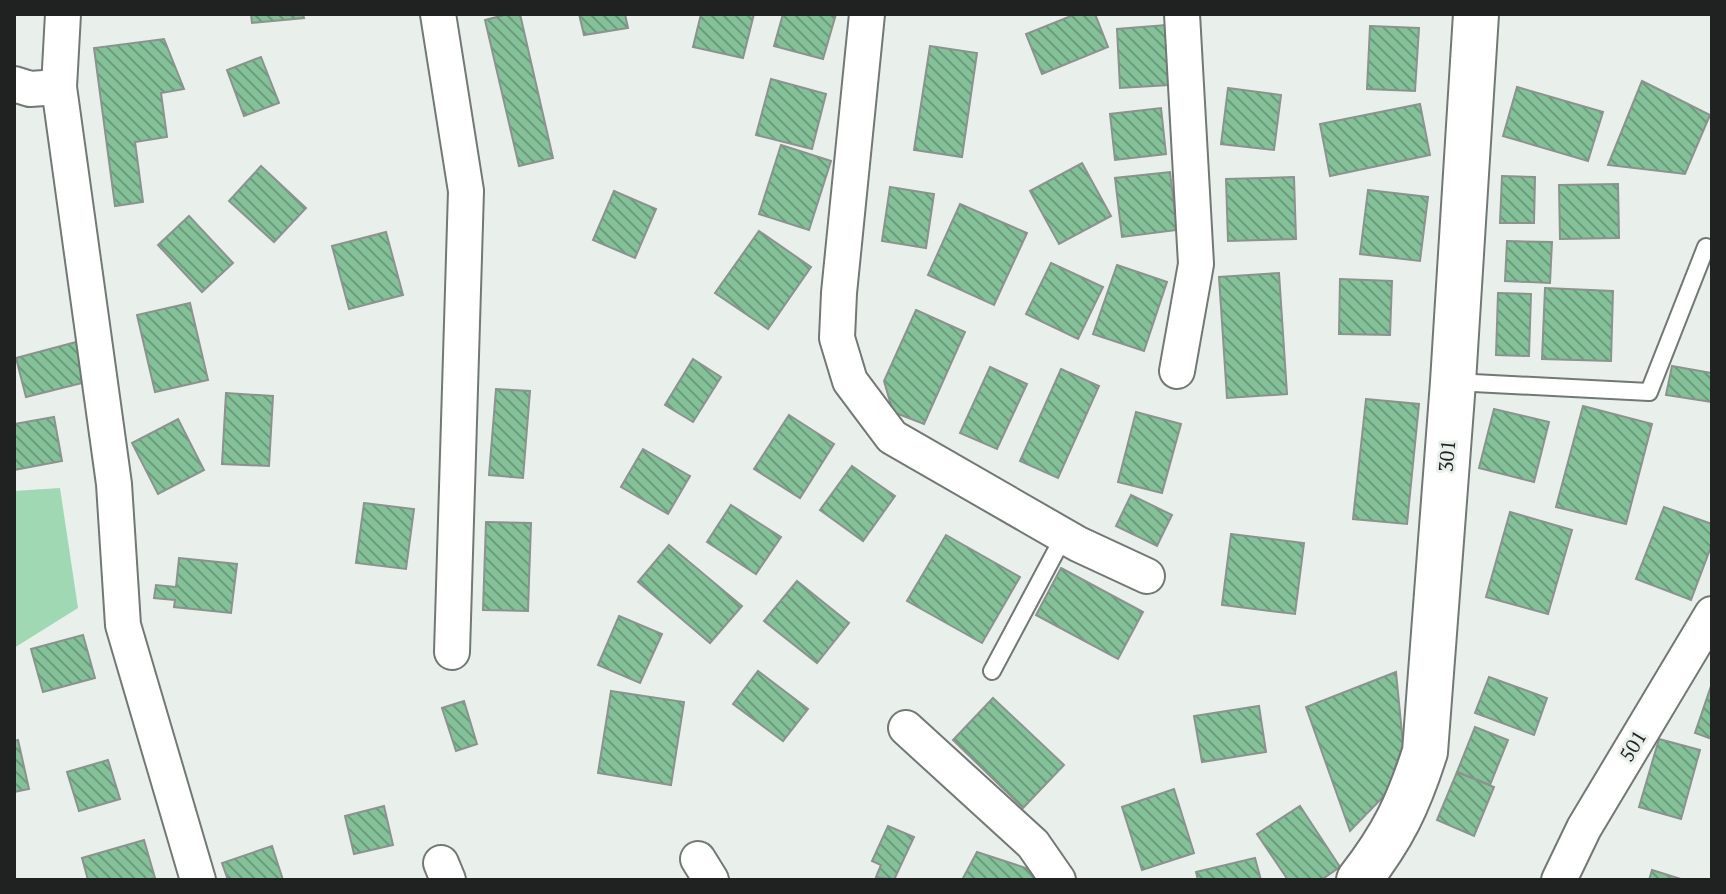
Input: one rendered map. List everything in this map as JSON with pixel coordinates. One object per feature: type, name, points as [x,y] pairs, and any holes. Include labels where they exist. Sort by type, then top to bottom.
[{"type":"street","points":[[63,14],[59,87],[114,484],[123,625],[198,880]]},
{"type":"street","points":[[438,14],[466,191],[452,652]]},
{"type":"street","points":[[867,14],[839,293],[837,338],[850,381],[892,437],[1064,536],[1147,576]]},
{"type":"street","points":[[1177,371],[1196,264],[1182,14]]},
{"type":"street","name":"301","points":[[1359,880],[1392,833],[1410,799],[1425,752],[1453,382],[1476,14]]},
{"type":"street","points":[[14,84],[30,89],[59,87]]},
{"type":"street","name":"501","points":[[1559,880],[1584,828],[1712,614]]},
{"type":"street","points":[[906,728],[1033,844],[1058,880]]},
{"type":"lane","points":[[1453,382],[1649,392],[1706,247]]},
{"type":"lane","points":[[992,671],[1064,536]]},
{"type":"green space","points":[[60,488],[78,608],[14,648],[14,491]]},
{"type":"building","points":[[251,14],[303,14],[304,18],[252,23]]},
{"type":"building","points":[[520,14],[553,158],[519,166],[485,20]]},
{"type":"building","points":[[579,14],[625,14],[628,28],[584,35]]},
{"type":"building","points":[[701,14],[754,14],[743,58],[693,47]]},
{"type":"building","points":[[783,14],[836,14],[823,59],[774,46]]},
{"type":"building","points":[[1076,14],[1095,14],[1108,47],[1042,74],[1026,34]]},
{"type":"building","points":[[1166,25],[1169,85],[1120,88],[1117,29]]},
{"type":"building","points":[[1370,26],[1419,28],[1415,91],[1367,89]]},
{"type":"building","points":[[164,39],[184,89],[161,93],[167,137],[135,142],[143,202],[115,206],[94,48]]},
{"type":"building","points":[[930,46],[977,53],[962,157],[914,150]]},
{"type":"building","points":[[261,57],[279,103],[244,116],[227,70]]},
{"type":"building","points":[[771,79],[826,94],[812,149],[756,135]]},
{"type":"building","points":[[1642,81],[1710,115],[1685,174],[1608,165]]},
{"type":"building","points":[[1517,87],[1603,112],[1588,161],[1503,136]]},
{"type":"building","points":[[1228,88],[1281,95],[1274,150],[1221,144]]},
{"type":"building","points":[[1420,104],[1430,155],[1330,176],[1320,124]]},
{"type":"building","points":[[1161,108],[1166,154],[1115,160],[1110,114]]},
{"type":"building","points":[[781,145],[831,161],[809,230],[759,214]]},
{"type":"building","points":[[1082,163],[1111,216],[1059,244],[1030,191]]},
{"type":"building","points":[[261,166],[306,208],[274,242],[229,201]]},
{"type":"building","points":[[1170,172],[1177,230],[1122,237],[1115,178]]},
{"type":"building","points":[[1502,176],[1535,177],[1534,223],[1500,223]]},
{"type":"building","points":[[1294,177],[1296,239],[1228,241],[1226,179]]},
{"type":"building","points":[[1618,184],[1619,238],[1560,239],[1559,185]]},
{"type":"building","points":[[890,187],[934,194],[926,248],[882,241]]},
{"type":"building","points":[[1368,190],[1428,197],[1420,261],[1360,254]]},
{"type":"building","points":[[614,191],[656,209],[635,258],[593,240]]},
{"type":"building","points":[[960,204],[1027,233],[994,305],[928,275]]},
{"type":"building","points":[[189,216],[233,263],[202,292],[158,245]]},
{"type":"building","points":[[759,231],[811,267],[768,329],[715,293]]},
{"type":"building","points":[[386,232],[403,295],[349,309],[332,246]]},
{"type":"building","points":[[1507,241],[1552,242],[1550,283],[1505,281]]},
{"type":"building","points":[[1051,263],[1103,287],[1078,339],[1026,314]]},
{"type":"building","points":[[1117,265],[1167,282],[1144,351],[1093,334]]},
{"type":"building","points":[[1279,273],[1287,394],[1227,398],[1219,277]]},
{"type":"building","points":[[1340,279],[1392,281],[1390,335],[1339,334]]},
{"type":"building","points":[[1545,288],[1613,291],[1611,361],[1542,359]]},
{"type":"building","points":[[1498,293],[1531,294],[1529,356],[1496,355]]},
{"type":"building","points":[[190,303],[208,380],[155,392],[137,315]]},
{"type":"building","points":[[916,310],[965,332],[924,424],[893,412],[884,381]]},
{"type":"building","points":[[76,342],[86,382],[26,397],[16,358]]},
{"type":"building","points":[[693,359],[721,377],[693,422],[665,405]]},
{"type":"building","points":[[1672,366],[1712,373],[1712,402],[1666,395]]},
{"type":"building","points":[[990,367],[1027,384],[997,449],[960,433]]},
{"type":"building","points":[[1061,369],[1099,386],[1058,478],[1020,461]]},
{"type":"building","points":[[496,389],[530,391],[523,478],[489,475]]},
{"type":"building","points":[[226,393],[273,396],[269,466],[222,464]]},
{"type":"building","points":[[1366,399],[1419,404],[1407,524],[1353,519]]},
{"type":"building","points":[[1583,406],[1652,424],[1626,524],[1556,507]]},
{"type":"building","points":[[1494,409],[1549,422],[1534,482],[1479,468]]},
{"type":"building","points":[[1136,412],[1181,424],[1162,493],[1118,482]]},
{"type":"building","points":[[789,415],[834,444],[800,498],[754,469]]},
{"type":"building","points":[[54,417],[62,461],[14,470],[14,424]]},
{"type":"building","points":[[178,419],[204,470],[158,494],[132,443]]},
{"type":"building","points":[[643,449],[690,476],[668,514],[621,487]]},
{"type":"building","points":[[852,466],[895,496],[863,541],[820,510]]},
{"type":"building","points":[[1131,495],[1172,515],[1157,546],[1116,526]]},
{"type":"building","points":[[364,503],[414,509],[406,569],[356,563]]},
{"type":"building","points":[[731,505],[781,537],[756,574],[707,542]]},
{"type":"building","points":[[1664,507],[1712,524],[1712,544],[1691,600],[1636,579]]},
{"type":"building","points":[[1510,512],[1572,530],[1548,614],[1486,597]]},
{"type":"building","points":[[486,522],[531,523],[528,611],[483,610]]},
{"type":"building","points":[[1231,534],[1304,543],[1295,614],[1222,605]]},
{"type":"building","points":[[946,535],[1020,577],[982,643],[907,601]]},
{"type":"building","points":[[669,545],[742,606],[710,643],[638,582]]},
{"type":"building","points":[[179,558],[237,564],[231,613],[174,607],[175,600],[154,598],[156,585],[176,587]]},
{"type":"building","points":[[1061,568],[1143,612],[1118,659],[1036,615]]},
{"type":"building","points":[[797,581],[849,623],[817,663],[764,621]]},
{"type":"building","points":[[619,616],[662,634],[640,683],[598,665]]},
{"type":"building","points":[[83,635],[95,678],[43,692],[31,649]]},
{"type":"building","points":[[758,671],[808,709],[783,741],[733,704]]},
{"type":"building","points":[[1396,672],[1403,744],[1387,793],[1350,831],[1306,707]]},
{"type":"building","points":[[1489,677],[1547,698],[1534,735],[1475,713]]},
{"type":"building","points":[[1712,683],[1712,739],[1695,733]]},
{"type":"building","points":[[611,691],[684,702],[671,785],[598,773]]},
{"type":"building","points":[[993,698],[1064,765],[1023,808],[953,740]]},
{"type":"building","points":[[464,701],[477,744],[456,751],[442,708]]},
{"type":"building","points":[[1259,706],[1266,752],[1202,762],[1194,716]]},
{"type":"building","points":[[1475,727],[1508,740],[1490,785],[1457,772]]},
{"type":"building","points":[[1659,739],[1700,750],[1681,819],[1639,807]]},
{"type":"building","points":[[18,740],[29,789],[14,792],[14,741]]},
{"type":"building","points":[[108,760],[120,799],[79,811],[67,772]]},
{"type":"building","points":[[1457,772],[1494,787],[1474,836],[1437,820]]},
{"type":"building","points":[[1174,789],[1194,853],[1142,870],[1122,807]]},
{"type":"building","points":[[384,806],[393,845],[354,854],[345,816]]},
{"type":"building","points":[[1300,806],[1340,867],[1321,880],[1288,880],[1257,834]]},
{"type":"building","points":[[888,826],[914,837],[894,880],[876,877],[881,865],[872,861]]},
{"type":"building","points":[[144,840],[155,878],[88,880],[82,858]]},
{"type":"building","points":[[272,846],[283,880],[228,880],[222,863]]},
{"type":"building","points":[[977,852],[1032,870],[1039,880],[962,880]]},
{"type":"building","points":[[1255,858],[1261,880],[1198,880],[1196,872]]},
{"type":"building","points":[[1652,870],[1684,880],[1649,880]]}]
